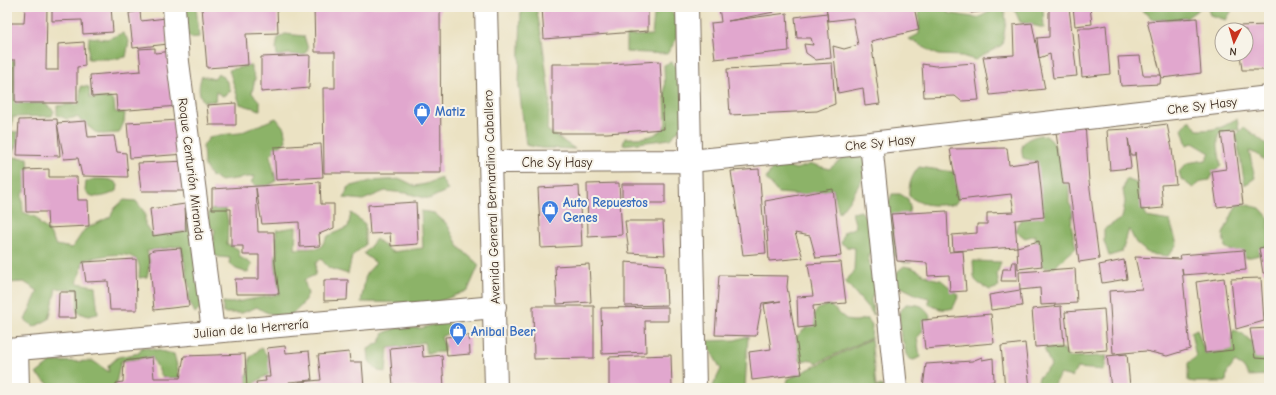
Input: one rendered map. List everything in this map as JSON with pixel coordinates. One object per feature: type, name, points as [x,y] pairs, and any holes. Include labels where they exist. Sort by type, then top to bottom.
[{"type":"street","name":"Roque Centurión Miranda","points":[[174,7],[178,62],[213,331]]},
{"type":"street","name":"Avenida General Bernardino Caballero","points":[[486,7],[496,388]]},
{"type":"street","points":[[687,7],[695,388]]},
{"type":"street","name":"Che Sy Hasy","points":[[490,162],[690,161],[871,143],[1269,97]]},
{"type":"street","points":[[871,143],[896,388]]},
{"type":"street","name":"Julian de la Herrería","points":[[12,349],[495,307]]},
{"type":"street","points":[[12,349],[18,388]]},
{"type":"green space","points":[[183,7],[196,7],[199,37],[191,38],[185,32]]},
{"type":"green space","points":[[521,7],[536,7],[550,100],[547,130],[575,149],[541,148],[526,145],[519,87]]},
{"type":"green space","points":[[655,7],[667,7],[677,18],[676,40],[667,54],[626,52],[626,36],[652,35]]},
{"type":"green space","points":[[919,7],[946,7],[948,13],[978,18],[998,7],[1004,7],[1006,22],[1002,45],[975,60],[962,56],[938,55],[909,39],[919,34]]},
{"type":"green space","points":[[1011,7],[1043,7],[1044,28],[1020,22],[1015,11]]},
{"type":"green space","points":[[1133,7],[1202,7],[1187,18],[1154,20],[1141,10]]},
{"type":"green space","points":[[1207,7],[1234,7],[1226,20],[1210,15]]},
{"type":"green space","points":[[123,33],[129,41],[126,57],[112,59],[88,59],[89,37],[107,39]]},
{"type":"green space","points":[[285,34],[304,36],[308,49],[303,56],[289,54],[277,56],[276,48],[278,38]]},
{"type":"green space","points":[[7,60],[15,60],[15,103],[44,103],[54,111],[52,116],[13,117],[12,126],[7,124]]},
{"type":"green space","points":[[672,62],[682,74],[684,125],[670,139],[623,145],[625,138],[648,137],[658,133],[666,124],[664,65]]},
{"type":"green space","points":[[250,65],[255,78],[252,93],[260,102],[260,110],[240,104],[229,70]]},
{"type":"green space","points":[[218,73],[226,80],[231,91],[223,96],[216,92],[215,101],[204,102],[199,90],[202,76],[214,79]]},
{"type":"green space","points":[[81,86],[89,87],[90,98],[110,98],[114,102],[115,112],[125,113],[124,122],[119,133],[102,134],[95,132],[77,117],[67,119],[57,115],[57,106],[73,104],[79,105]]},
{"type":"green space","points":[[276,118],[284,128],[286,141],[270,155],[276,180],[275,182],[267,186],[256,186],[251,182],[255,176],[221,181],[211,176],[204,165],[203,146],[209,138],[219,135],[240,133]]},
{"type":"green space","points":[[1237,119],[1239,130],[1232,130],[1218,134],[1218,147],[1221,166],[1213,173],[1210,180],[1202,181],[1193,188],[1181,179],[1179,172],[1187,163],[1206,160],[1210,153],[1193,143],[1187,145],[1182,129],[1188,121],[1191,121],[1197,130],[1205,130],[1221,127]]},
{"type":"green space","points":[[1244,127],[1269,146],[1269,156],[1266,162],[1257,154],[1249,151],[1255,178],[1245,185],[1236,135]]},
{"type":"green space","points":[[7,131],[18,132],[17,146],[10,157],[28,158],[30,185],[22,195],[23,212],[37,218],[40,224],[48,230],[56,245],[72,248],[85,229],[110,217],[115,208],[124,200],[136,201],[145,213],[145,225],[153,236],[186,231],[187,216],[205,304],[195,313],[188,299],[190,290],[181,246],[147,251],[150,263],[147,277],[139,278],[139,265],[136,259],[130,256],[114,255],[84,260],[77,283],[95,286],[98,314],[88,316],[77,312],[78,290],[56,288],[49,319],[34,327],[25,320],[38,291],[24,282],[7,283]]},
{"type":"green space","points":[[1040,135],[1046,136],[1051,140],[1055,146],[1058,158],[1067,166],[1069,177],[1069,203],[1073,210],[1071,225],[1076,248],[1054,267],[1046,268],[1037,264],[1034,251],[1036,235],[1025,238],[1016,231],[1017,225],[1022,218],[1036,168],[1029,160],[1023,158],[1022,148],[1027,140]]},
{"type":"green space","points":[[851,152],[873,160],[853,195],[839,213],[833,189],[802,195],[778,193],[766,179],[775,163],[796,169],[812,164],[829,169]]},
{"type":"green space","points":[[919,167],[954,172],[959,193],[959,197],[955,204],[931,205],[915,200],[909,196],[911,180]]},
{"type":"green space","points":[[441,178],[448,190],[429,199],[406,193],[385,191],[363,200],[344,198],[348,187],[371,181],[401,179],[415,186],[426,184]]},
{"type":"green space","points":[[95,179],[108,179],[113,181],[118,185],[117,191],[100,197],[88,194],[85,191],[86,182]]},
{"type":"green space","points":[[1126,179],[1139,184],[1146,217],[1170,221],[1177,244],[1168,256],[1149,254],[1136,243],[1129,229],[1122,252],[1109,256],[1104,241],[1104,229],[1122,218],[1125,202],[1123,190]]},
{"type":"green space","points":[[892,194],[900,194],[908,199],[910,207],[908,215],[912,262],[904,263],[892,254],[888,205]]},
{"type":"green space","points":[[1243,204],[1260,208],[1269,218],[1269,243],[1263,254],[1251,257],[1242,257],[1225,247],[1223,234],[1236,206]]},
{"type":"green space","points":[[212,209],[225,209],[228,221],[227,244],[238,249],[240,257],[252,264],[248,273],[236,269],[229,263],[230,258],[219,257],[211,254],[215,230],[208,225],[209,212]]},
{"type":"green space","points":[[421,211],[434,213],[447,224],[459,247],[479,265],[468,290],[436,303],[361,302],[366,274],[376,263],[364,254],[376,239],[392,252],[423,248]]},
{"type":"green space","points":[[861,211],[874,230],[879,250],[868,255],[871,272],[877,283],[871,300],[874,315],[845,281],[854,272],[855,248],[847,247],[841,243],[844,232],[856,227],[852,213]]},
{"type":"green space","points":[[351,213],[365,224],[365,245],[352,256],[348,274],[329,268],[321,259],[316,263],[315,275],[304,280],[308,294],[301,306],[290,316],[269,313],[257,307],[242,313],[223,313],[223,302],[231,303],[280,294],[275,263],[277,249],[276,230],[296,227],[295,249],[320,248],[328,236],[348,227]]},
{"type":"green space","points":[[973,261],[1001,262],[997,274],[999,287],[990,290],[976,281],[974,276]]},
{"type":"green space","points":[[904,266],[913,268],[931,278],[941,280],[959,295],[953,308],[938,308],[929,304],[929,298],[917,295],[901,287],[895,288],[897,272]]},
{"type":"green space","points":[[906,304],[923,307],[930,317],[923,331],[917,338],[920,357],[914,360],[909,359],[906,354],[901,338],[899,313]]},
{"type":"green space","points":[[829,305],[849,320],[854,321],[868,319],[872,325],[871,338],[817,363],[813,361],[800,360],[795,351],[796,337],[810,324],[818,309]]},
{"type":"green space","points":[[443,322],[458,328],[441,337],[444,345],[444,352],[426,353],[424,342],[388,348],[386,372],[378,371],[369,361],[368,349],[380,342],[384,333],[396,328],[422,328]]},
{"type":"green space","points":[[1197,329],[1205,353],[1230,350],[1233,329],[1243,334],[1269,358],[1269,375],[1249,376],[1243,367],[1235,362],[1227,373],[1226,382],[1188,381],[1188,363],[1196,357],[1191,332]]},
{"type":"green space","points":[[748,336],[745,388],[712,388],[721,369],[705,341],[735,340]]},
{"type":"green space","points":[[871,339],[876,387],[881,385],[884,388],[786,388],[788,379]]},
{"type":"green space","points":[[142,347],[174,354],[180,378],[163,378],[152,357],[121,361],[116,388],[74,388],[73,386],[50,385],[36,374],[51,362],[93,361],[109,372],[108,366],[118,357],[139,353]]},
{"type":"green space","points":[[261,348],[271,360],[271,373],[254,383],[257,388],[238,388],[238,378],[248,375],[250,357]]},
{"type":"green space","points":[[1044,348],[1064,349],[1068,357],[1107,356],[1104,370],[1077,368],[1072,377],[1060,374],[1052,388],[1037,386],[1039,377],[1051,366]]},
{"type":"building","points":[[25,7],[47,7],[46,70],[58,70],[58,44],[84,42],[85,66],[77,67],[77,103],[15,103],[15,60],[7,60],[7,23],[24,23]]},
{"type":"building","points":[[52,7],[111,7],[113,32],[83,34],[82,20],[52,21]]},
{"type":"building","points":[[202,7],[277,7],[278,33],[246,34],[248,65],[207,68]]},
{"type":"building","points":[[314,7],[440,7],[441,173],[324,173],[323,88],[335,88],[335,52],[315,52]]},
{"type":"building","points":[[542,7],[648,7],[648,31],[544,39]]},
{"type":"building","points":[[719,7],[774,7],[774,12],[728,21],[787,13],[789,51],[715,59],[711,23],[721,22]]},
{"type":"building","points":[[826,7],[914,7],[919,30],[871,41],[880,104],[865,106],[863,88],[838,93],[833,46],[844,49],[858,45],[853,18],[828,21]]},
{"type":"building","points":[[969,7],[993,7],[993,10],[971,13]]},
{"type":"building","points":[[1049,7],[1069,7],[1077,76],[1053,78],[1050,54],[1039,58],[1037,38],[1049,37]]},
{"type":"building","points":[[1073,7],[1090,7],[1092,24],[1075,26]]},
{"type":"building","points":[[140,11],[141,21],[166,18],[168,44],[133,48],[129,13]]},
{"type":"building","points":[[827,13],[831,58],[816,60],[806,53],[804,44],[813,45],[811,38],[797,38],[795,17]]},
{"type":"building","points":[[1197,18],[1201,73],[1162,78],[1147,21]]},
{"type":"building","points":[[1032,23],[1045,89],[990,95],[983,57],[1014,55],[1013,25]]},
{"type":"building","points":[[1106,25],[1110,74],[1082,77],[1078,28],[1090,28]]},
{"type":"building","points":[[1254,25],[1269,25],[1269,70],[1242,70],[1241,62],[1254,62]]},
{"type":"building","points":[[155,48],[155,53],[173,51],[178,106],[117,111],[116,95],[92,97],[90,75],[141,71],[139,49]]},
{"type":"building","points":[[310,55],[309,88],[261,92],[261,57]]},
{"type":"building","points":[[1140,56],[1143,75],[1161,75],[1160,84],[1121,86],[1118,57]]},
{"type":"building","points":[[660,61],[664,129],[607,133],[552,133],[552,64],[608,64]]},
{"type":"building","points":[[832,63],[835,104],[817,111],[730,115],[727,69]]},
{"type":"building","points":[[974,63],[979,100],[961,101],[955,96],[924,97],[922,64],[935,66]]},
{"type":"building","points":[[236,103],[236,125],[209,125],[207,105]]},
{"type":"building","points":[[57,119],[60,156],[17,155],[19,120]]},
{"type":"building","points":[[180,120],[185,154],[130,158],[127,123]]},
{"type":"building","points":[[86,121],[88,137],[114,136],[117,152],[126,153],[128,177],[82,176],[78,158],[64,159],[57,123]]},
{"type":"building","points":[[1085,123],[1089,181],[1099,259],[1079,262],[1069,184],[1063,184],[1055,125]]},
{"type":"building","points":[[1167,124],[1172,149],[1176,184],[1161,185],[1163,208],[1141,210],[1135,152],[1135,155],[1131,155],[1128,138],[1131,168],[1110,170],[1107,130]]},
{"type":"building","points":[[1234,132],[1243,204],[1217,207],[1212,171],[1226,169],[1221,133]]},
{"type":"building","points":[[321,144],[323,177],[276,180],[274,147]]},
{"type":"building","points":[[1007,148],[1009,165],[1038,161],[1044,217],[1015,220],[1017,247],[953,251],[952,235],[977,233],[977,224],[987,224],[987,213],[1014,212],[1011,194],[959,200],[950,149]]},
{"type":"building","points":[[188,161],[190,191],[141,191],[138,163]]},
{"type":"building","points":[[49,169],[49,177],[77,177],[78,200],[88,200],[89,226],[48,228],[47,212],[26,212],[25,170]]},
{"type":"building","points":[[759,169],[766,253],[743,255],[731,171]]},
{"type":"building","points":[[320,182],[321,204],[334,204],[334,228],[319,234],[320,246],[300,247],[299,222],[262,224],[256,188],[258,232],[274,232],[275,263],[279,294],[236,294],[235,279],[259,279],[259,255],[243,255],[243,246],[231,246],[231,209],[212,209],[212,189]]},
{"type":"building","points":[[619,183],[622,235],[588,237],[587,184]]},
{"type":"building","points":[[622,184],[665,184],[665,203],[622,203]]},
{"type":"building","points":[[579,186],[582,246],[541,248],[538,188]]},
{"type":"building","points":[[833,189],[841,256],[816,258],[810,236],[795,233],[803,258],[769,261],[765,201]]},
{"type":"building","points":[[416,202],[418,244],[391,246],[390,233],[370,234],[368,205]]},
{"type":"building","points":[[185,204],[186,231],[153,236],[150,209]]},
{"type":"building","points":[[947,211],[949,252],[963,251],[966,291],[950,292],[949,275],[928,276],[927,263],[897,261],[891,214]]},
{"type":"building","points":[[625,221],[663,221],[665,255],[629,253]]},
{"type":"building","points":[[1039,241],[1042,266],[1018,269],[1017,247]]},
{"type":"building","points":[[1269,246],[1269,273],[1263,273],[1259,248]]},
{"type":"building","points":[[181,248],[189,306],[154,310],[149,253],[153,250]]},
{"type":"building","points":[[1244,250],[1246,270],[1183,275],[1182,268],[1190,349],[1167,356],[1146,351],[1113,354],[1109,291],[1142,289],[1135,257],[1181,259],[1180,255]]},
{"type":"building","points":[[136,259],[137,310],[110,310],[108,281],[86,282],[83,262]]},
{"type":"building","points":[[1124,260],[1127,279],[1102,283],[1099,265]]},
{"type":"building","points":[[625,262],[665,265],[667,305],[625,306]]},
{"type":"building","points":[[841,262],[846,303],[813,306],[815,326],[798,328],[797,297],[813,296],[808,264]]},
{"type":"building","points":[[1012,262],[1016,262],[1017,281],[1001,281],[1003,269],[1010,269]]},
{"type":"building","points":[[589,264],[591,302],[557,304],[555,266]]},
{"type":"building","points":[[1075,268],[1077,303],[1041,305],[1040,288],[1020,290],[1019,272]]},
{"type":"building","points":[[719,275],[788,276],[787,287],[802,374],[752,380],[749,352],[771,349],[764,304],[781,301],[762,303],[756,336],[715,335]]},
{"type":"building","points":[[1224,278],[1233,350],[1205,353],[1196,282]]},
{"type":"building","points":[[1261,278],[1264,321],[1236,329],[1231,279]]},
{"type":"building","points":[[324,280],[348,280],[347,300],[324,301]]},
{"type":"building","points":[[1020,290],[1022,306],[991,310],[989,295]]},
{"type":"building","points":[[59,292],[75,292],[76,318],[58,318]]},
{"type":"building","points":[[533,306],[594,306],[594,358],[534,359]]},
{"type":"building","points":[[1061,306],[1064,345],[1035,347],[1032,309]]},
{"type":"building","points":[[668,307],[668,321],[645,321],[646,352],[602,354],[601,308]]},
{"type":"building","points":[[1104,309],[1107,350],[1069,353],[1065,312]]},
{"type":"building","points":[[991,314],[994,343],[925,349],[922,320]]},
{"type":"building","points":[[1269,328],[1269,359],[1255,358],[1250,329]]},
{"type":"building","name":"Anibal Beer","points":[[469,335],[470,354],[447,356],[445,337]]},
{"type":"building","points":[[1025,343],[1030,388],[1005,388],[1001,346]]},
{"type":"building","points":[[422,345],[423,357],[442,355],[444,388],[416,388],[416,386],[393,387],[390,348]]},
{"type":"building","points":[[285,346],[286,353],[309,351],[312,380],[289,382],[289,388],[257,388],[256,382],[266,381],[265,377],[270,377],[267,348]]},
{"type":"building","points":[[349,352],[350,362],[362,362],[364,388],[300,388],[299,382],[321,380],[318,355]]},
{"type":"building","points":[[245,354],[247,388],[116,388],[116,383],[123,382],[124,361],[152,357],[154,378],[180,378],[184,356]]},
{"type":"building","points":[[1127,354],[1130,387],[1111,388],[1107,356]]},
{"type":"building","points":[[671,355],[672,388],[609,388],[609,357]]},
{"type":"building","points":[[982,357],[982,360],[993,358],[994,381],[971,388],[923,388],[926,364],[972,361]]},
{"type":"place","name":"Matiz","points":[[422,126]]},
{"type":"place","name":"Auto Repuestos Genes","points":[[550,224]]},
{"type":"place","name":"Anibal Beer","points":[[458,346]]}]
